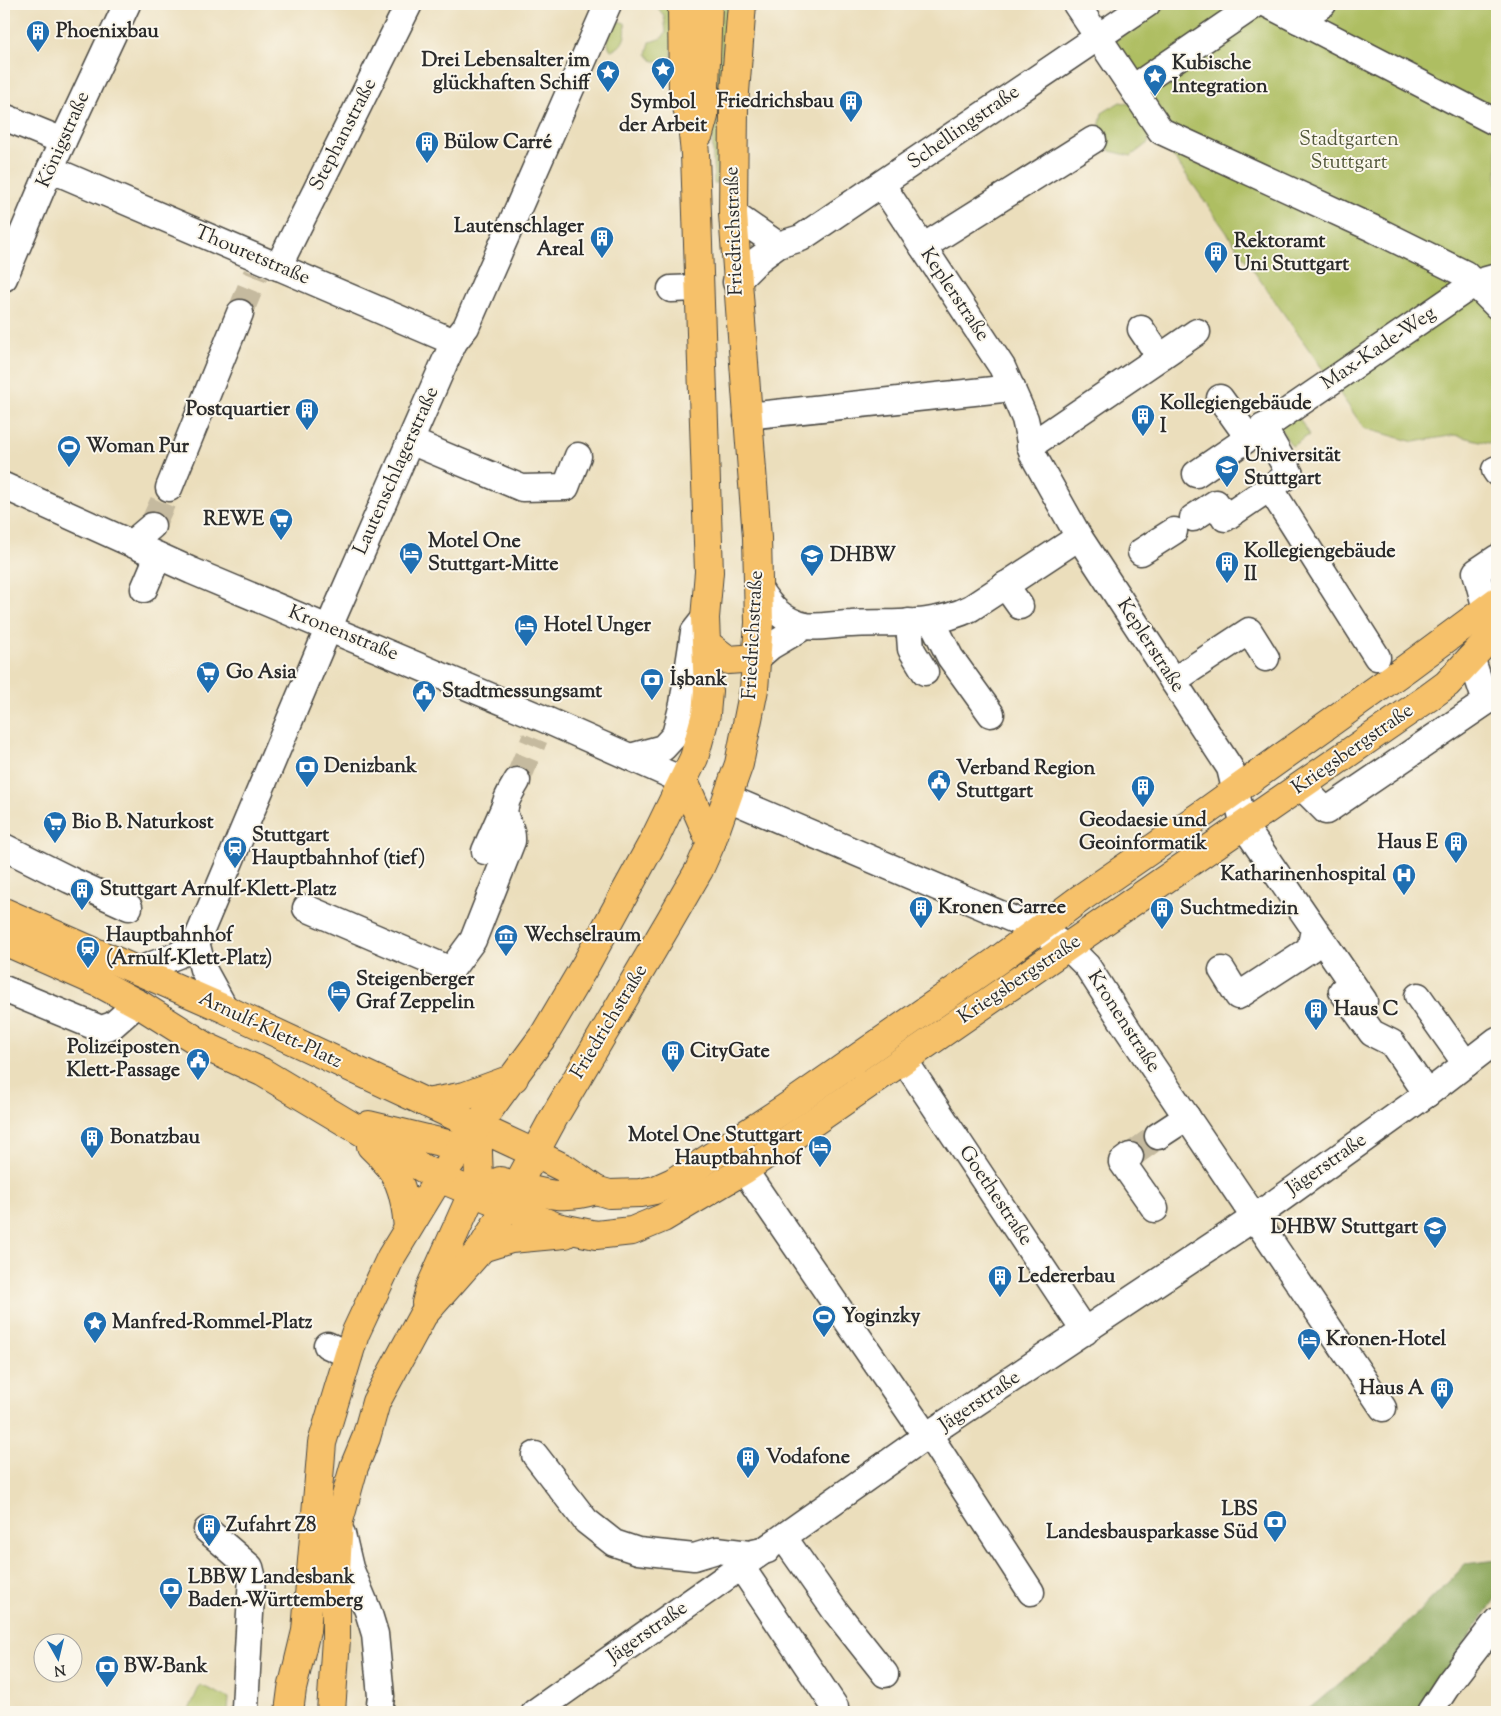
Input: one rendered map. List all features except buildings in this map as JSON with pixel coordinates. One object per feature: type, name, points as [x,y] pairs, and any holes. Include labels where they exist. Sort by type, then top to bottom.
[{"type":"main road","name":"Friedrichstraße","points":[[289,1712],[292,1689],[306,1631],[322,1443],[338,1350],[370,1299],[408,1228],[438,1179],[476,1143],[514,1078],[544,1035],[586,964],[684,780],[694,758],[706,714],[707,644],[705,618],[709,572],[695,154],[692,124],[683,94],[682,4]]},
{"type":"main road","name":"Friedrichstraße","points":[[695,154],[704,116],[708,4]]},
{"type":"main road","name":"Friedrichstraße","points":[[495,1189],[534,1153],[678,907],[711,843],[728,798],[746,734],[757,658],[759,589],[757,538],[746,416],[732,214],[734,105],[742,4]]},
{"type":"main road","name":"Kriegsbergstraße","points":[[495,1189],[542,1222],[577,1232],[596,1235],[617,1233],[649,1225],[744,1170],[1069,948],[1447,684],[1471,657],[1493,613]]},
{"type":"main road","name":"Kriegsbergstraße","points":[[534,1153],[566,1169],[596,1190],[609,1194],[633,1194],[655,1190],[673,1182],[787,1107],[1408,668],[1493,613]]},
{"type":"main road","points":[[707,644],[728,660],[757,658]]},
{"type":"main road","points":[[684,780],[711,843]]},
{"type":"main road","name":"Arnulf-Klett-Platz","points":[[4,912],[139,970],[426,1103],[476,1143],[534,1153]]},
{"type":"main road","name":"Arnulf-Klett-Platz","points":[[4,941],[99,983],[126,1014],[262,1072],[350,1123],[438,1179],[495,1189]]},
{"type":"main road","points":[[426,1103],[465,1096],[514,1078]]},
{"type":"main road","points":[[350,1123],[368,1116],[377,1104],[380,1095],[378,1082]]},
{"type":"main road","points":[[331,1712],[336,1639],[336,1570],[339,1521],[354,1467],[366,1438],[376,1402],[423,1315],[482,1248],[495,1189],[476,1143],[350,1123]]},
{"type":"main road","points":[[350,1123],[396,1173],[403,1193],[408,1228]]},
{"type":"main road","points":[[495,1189],[560,1196],[578,1196],[596,1190]]},
{"type":"main road","points":[[423,1315],[430,1288],[495,1189]]},
{"type":"main road","points":[[482,1248],[512,1239],[577,1232]]},
{"type":"street","name":"Königstraße","points":[[4,278],[63,140],[127,4]]},
{"type":"street","name":"Lautenschlagerstraße","points":[[196,942],[328,629],[410,441],[454,342],[466,327],[608,4]]},
{"type":"street","points":[[1076,4],[1162,130],[1465,274],[1486,280],[1497,306]]},
{"type":"street","name":"Schellingstraße","points":[[736,282],[759,259],[778,245],[801,238],[1147,4]]},
{"type":"street","points":[[1133,88],[1256,4]]},
{"type":"street","points":[[1267,4],[1497,123]]},
{"type":"street","points":[[1298,20],[1323,4]]},
{"type":"street","name":"Stephanstraße","points":[[265,267],[400,9]]},
{"type":"street","points":[[4,117],[63,140]]},
{"type":"street","points":[[922,247],[1002,199],[1094,140]]},
{"type":"street","name":"Thouretstraße","points":[[50,169],[265,267],[454,342]]},
{"type":"street","name":"Keplerstraße","points":[[882,185],[1002,367],[1025,419],[1030,446],[1039,469],[1079,537],[1230,768],[1237,788],[1244,826],[1316,933],[1322,963],[1372,1033],[1392,1043],[1428,1094]]},
{"type":"street","points":[[732,214],[778,245]]},
{"type":"street","name":"Max-Kade-Weg","points":[[1224,517],[1191,468],[1256,432],[1486,280]]},
{"type":"street","points":[[671,290],[699,288]]},
{"type":"street","points":[[169,488],[240,313]]},
{"type":"street","points":[[1142,328],[1160,357]]},
{"type":"street","points":[[1030,446],[1197,332]]},
{"type":"street","points":[[746,416],[1012,388]]},
{"type":"street","points":[[1141,552],[1183,524],[1224,517],[1290,474],[1256,432],[1220,398]]},
{"type":"street","points":[[410,441],[522,488],[566,487],[578,456]]},
{"type":"street","name":"Kronenstraße","points":[[4,486],[158,556],[328,629],[540,729],[630,757],[684,780]]},
{"type":"street","points":[[1270,488],[1294,533],[1377,657]]},
{"type":"street","points":[[132,543],[152,526]]},
{"type":"street","points":[[759,589],[771,608],[781,616],[805,626],[920,621],[958,615],[1079,537]]},
{"type":"street","points":[[144,589],[158,556]]},
{"type":"street","points":[[1493,613],[1476,572],[1497,558]]},
{"type":"street","points":[[1005,585],[1020,606]]},
{"type":"street","points":[[630,757],[663,748],[675,735],[683,704],[694,632],[705,618]]},
{"type":"street","points":[[920,621],[911,649],[925,672]]},
{"type":"street","points":[[920,621],[950,657],[992,714]]},
{"type":"street","points":[[757,658],[771,646],[805,626]]},
{"type":"street","points":[[1173,681],[1249,632],[1266,658]]},
{"type":"street","points":[[1301,786],[1326,811],[1486,702],[1471,657]]},
{"type":"street","points":[[485,851],[517,781]]},
{"type":"street","name":"Kronenstraße","points":[[728,798],[1038,930],[1069,948],[1095,977],[1382,1408]]},
{"type":"street","points":[[306,908],[451,970],[473,940],[512,841],[512,829],[504,813],[505,806]]},
{"type":"street","points":[[4,847],[67,886],[94,881],[129,907]]},
{"type":"street","points":[[1222,970],[1238,996],[1310,949],[1316,933]]},
{"type":"street","points":[[1316,933],[1364,1001]]},
{"type":"street","points":[[139,970],[178,955],[196,942],[208,982],[225,1010]]},
{"type":"street","points":[[4,952],[126,1014]]},
{"type":"street","points":[[4,989],[102,1029],[126,1014]]},
{"type":"street","points":[[1418,996],[1466,1064]]},
{"type":"street","name":"Jägerstraße","points":[[535,1712],[928,1436],[1254,1218],[1428,1094],[1497,1040]]},
{"type":"street","name":"Goethestraße","points":[[904,1060],[1085,1332]]},
{"type":"street","points":[[1158,1136],[1187,1117]]},
{"type":"street","points":[[1130,1156],[1122,1162],[1155,1209]]},
{"type":"street","points":[[744,1170],[928,1436],[1031,1592]]},
{"type":"street","points":[[535,1455],[586,1521],[614,1543],[638,1551],[694,1556],[717,1550],[749,1554],[775,1544],[836,1612],[885,1674]]},
{"type":"street","points":[[339,1521],[350,1568],[368,1611],[375,1634],[381,1696],[379,1712]]},
{"type":"street","points":[[207,1530],[250,1567],[252,1575],[245,1708]]},
{"type":"street","points":[[742,1568],[835,1707],[834,1712]]},
{"type":"street","points":[[1430,1712],[1448,1683],[1497,1621]]},
{"type":"green space","points":[[655,4],[672,4],[672,61],[653,61],[647,54],[650,42],[662,38],[666,32],[664,16]]},
{"type":"green space","points":[[715,4],[729,4],[721,82],[717,183],[714,183],[711,113]]},
{"type":"green space","name":"Stadtgarten Stuttgart","points":[[1170,4],[1497,4],[1497,445],[1455,435],[1414,442],[1364,428],[1168,149],[1171,144],[1152,123],[1148,143],[1131,156],[1110,151],[1098,134],[1102,113],[1120,102],[1140,106],[1103,48]]},
{"type":"green space","points":[[618,21],[625,23],[625,36],[619,46],[611,50],[608,43],[608,35]]},
{"type":"green space","points":[[1298,416],[1309,435],[1292,446],[1279,427]]},
{"type":"green space","points":[[1497,1560],[1497,1597],[1417,1712],[1305,1712],[1388,1643],[1466,1564]]},
{"type":"green space","points":[[200,1685],[229,1698],[228,1712],[188,1712]]},
{"type":"tunnel","points":[[240,313],[256,274]]},
{"type":"tunnel","points":[[152,526],[169,488]]},
{"type":"tunnel","points":[[517,781],[535,738]]},
{"type":"tunnel","points":[[1130,1156],[1158,1136]]},
{"type":"place","name":"Phoenixbau","points":[[38,53]]},
{"type":"place","name":"Symbol der Arbeit","points":[[663,90]]},
{"type":"place","name":"Drei Lebensalter im glückhaften Schiff","points":[[608,93]]},
{"type":"place","name":"Kubische Integration","points":[[1155,97]]},
{"type":"place","name":"Friedrichsbau","points":[[851,123]]},
{"type":"place","name":"Bülow Carré","points":[[427,164]]},
{"type":"place","name":"Lautenschlager Areal","points":[[602,259]]},
{"type":"place","name":"Rektoramt Uni Stuttgart","points":[[1216,274]]},
{"type":"place","name":"Postquartier","points":[[307,431]]},
{"type":"place","name":"Kollegiengebäude I","points":[[1143,437]]},
{"type":"place","name":"Woman Pur","points":[[69,468]]},
{"type":"place","name":"Universität Stuttgart","points":[[1227,488]]},
{"type":"place","name":"REWE","points":[[281,541]]},
{"type":"place","name":"Motel One Stuttgart-Mitte","points":[[411,575]]},
{"type":"place","name":"DHBW","points":[[812,577]]},
{"type":"place","name":"Kollegiengebäude II","points":[[1227,584]]},
{"type":"place","name":"Hotel Unger","points":[[526,647]]},
{"type":"place","name":"Go Asia","points":[[208,694]]},
{"type":"place","name":"İşbank","points":[[652,701]]},
{"type":"place","name":"Stadtmessungsamt","points":[[424,713]]},
{"type":"place","name":"Denizbank","points":[[307,788]]},
{"type":"place","name":"Verband Region Stuttgart","points":[[939,802]]},
{"type":"place","name":"Geodaesie und Geoinformatik","points":[[1143,808]]},
{"type":"place","name":"Bio B. Naturkost","points":[[55,844]]},
{"type":"place","name":"Haus E","points":[[1456,864]]},
{"type":"place","name":"Stuttgart Hauptbahnhof (tief)","points":[[235,869]]},
{"type":"place","name":"Katharinenhospital","points":[[1404,896]]},
{"type":"place","name":"Stuttgart Arnulf-Klett-Platz","points":[[82,911]]},
{"type":"place","name":"Kronen Carree","points":[[921,929]]},
{"type":"place","name":"Suchtmedizin","points":[[1162,930]]},
{"type":"place","name":"Wechselraum","points":[[506,957]]},
{"type":"place","name":"Hauptbahnhof (Arnulf-Klett-Platz)","points":[[88,969]]},
{"type":"place","name":"Steigenberger Graf Zeppelin","points":[[339,1013]]},
{"type":"place","name":"Haus C","points":[[1316,1031]]},
{"type":"place","name":"CityGate","points":[[673,1073]]},
{"type":"place","name":"Polizeiposten Klett-Passage","points":[[198,1081]]},
{"type":"place","name":"Bonatzbau","points":[[92,1159]]},
{"type":"place","name":"Motel One Stuttgart Hauptbahnhof","points":[[820,1168]]},
{"type":"place","name":"DHBW Stuttgart","points":[[1435,1249]]},
{"type":"place","name":"Ledererbau","points":[[1000,1298]]},
{"type":"place","name":"Yoginzky","points":[[824,1338]]},
{"type":"place","name":"Manfred-Rommel-Platz","points":[[95,1344]]},
{"type":"place","name":"Kronen-Hotel","points":[[1309,1361]]},
{"type":"place","name":"Haus A","points":[[1442,1410]]},
{"type":"place","name":"Vodafone","points":[[748,1479]]},
{"type":"place","name":"LBS Landesbausparkasse Süd","points":[[1275,1543]]},
{"type":"place","name":"Zufahrt Z8","points":[[209,1547]]},
{"type":"place","name":"LBBW Landesbank Baden-Württemberg","points":[[171,1610]]},
{"type":"place","name":"BW-Bank","points":[[107,1688]]}]
